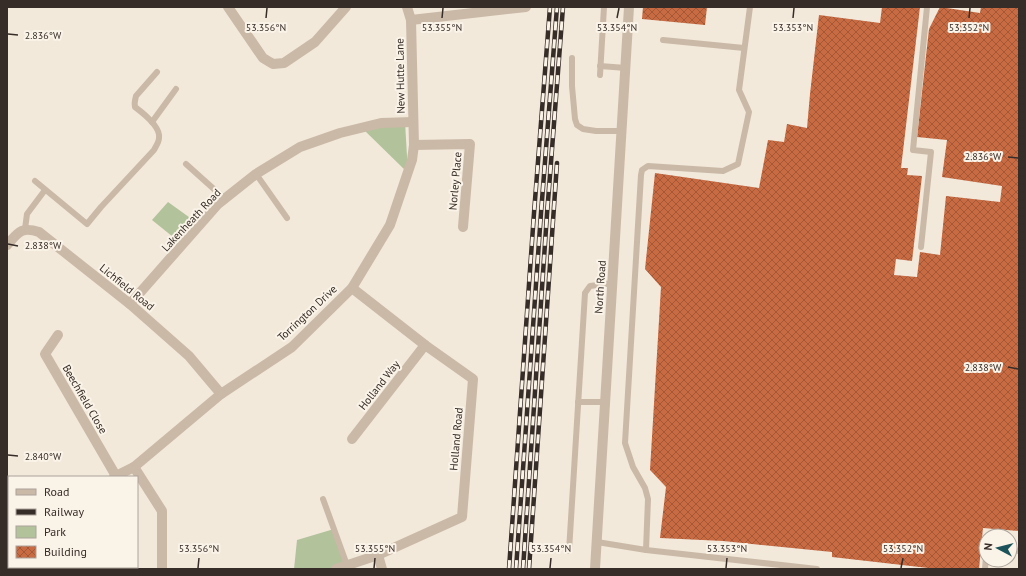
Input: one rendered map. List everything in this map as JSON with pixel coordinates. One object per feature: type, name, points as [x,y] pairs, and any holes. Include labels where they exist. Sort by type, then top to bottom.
[{"type":"street","points":[[228,7],[263,58],[273,64],[284,63],[315,42],[346,7]]},
{"type":"street","name":"New Hutte Lane","points":[[407,7],[411,20],[414,145]]},
{"type":"street","points":[[411,20],[526,7]]},
{"type":"street","name":"North Road","points":[[595,569],[629,7]]},
{"type":"street","name":"Lakenheath Road","points":[[130,304],[218,204],[256,174],[300,147],[340,133],[382,123],[413,122]]},
{"type":"street","name":"Norley Place","points":[[414,145],[470,144],[463,227]]},
{"type":"street","name":"Torrington Drive","points":[[115,476],[134,467],[221,394],[292,346],[352,288],[390,225],[412,160],[414,145]]},
{"type":"street","name":"Lichfield Road","points":[[25,230],[31,229],[39,232],[130,304],[189,356],[221,394]]},
{"type":"street","points":[[7,245],[16,235],[25,230]]},
{"type":"street","name":"Holland Road","points":[[336,569],[378,555],[462,517],[473,379],[425,345],[352,288]]},
{"type":"street","name":"Beechfield Close","points":[[58,335],[45,354],[115,476]]},
{"type":"street","name":"Holland Way","points":[[352,439],[425,345]]},
{"type":"street","points":[[134,467],[162,511],[165,569]]},
{"type":"street","points":[[378,555],[382,569]]},
{"type":"lane","points":[[600,75],[604,7]]},
{"type":"lane","points":[[646,550],[648,499],[645,488],[633,467],[624,444],[641,175],[642,170],[648,166],[723,171],[738,164],[749,112],[739,90],[750,7]]},
{"type":"lane","points":[[921,246],[931,152],[912,150],[927,7]]},
{"type":"lane","points":[[663,40],[744,48]]},
{"type":"lane","points":[[572,58],[572,86],[575,119],[577,125],[583,129],[596,131],[622,131]]},
{"type":"lane","points":[[600,66],[626,68]]},
{"type":"lane","points":[[35,180],[87,224],[154,150],[158,143],[160,137],[156,127],[135,107],[136,96],[157,72]]},
{"type":"lane","points":[[152,122],[176,90]]},
{"type":"lane","points":[[186,164],[225,199]]},
{"type":"lane","points":[[256,174],[287,218]]},
{"type":"lane","points":[[25,230],[27,214],[45,190]]},
{"type":"lane","points":[[569,551],[585,293],[590,286],[613,283]]},
{"type":"lane","points":[[578,402],[605,402]]},
{"type":"lane","points":[[323,499],[347,565]]},
{"type":"lane","points":[[597,542],[646,550],[817,569]]},
{"type":"green space","points":[[405,122],[408,173],[362,128]]},
{"type":"green space","points":[[168,202],[200,225],[183,245],[152,220]]},
{"type":"green space","points":[[334,529],[347,565],[331,569],[294,569],[297,540]]},
{"type":"building","points":[[643,7],[707,7],[705,25],[642,19]]},
{"type":"building","points":[[882,7],[920,7],[901,168],[908,168],[907,175],[922,176],[912,261],[896,259],[894,275],[917,277],[920,252],[940,255],[946,196],[1000,202],[1002,186],[942,177],[947,140],[917,137],[929,29],[940,7],[980,13],[981,7],[1019,7],[1019,531],[1018,528],[978,528],[979,569],[937,569],[832,557],[832,552],[723,541],[660,538],[666,487],[650,470],[661,287],[645,269],[655,173],[759,188],[768,140],[784,142],[787,124],[807,128],[819,15],[880,23]]},
{"type":"railway","points":[[509,569],[550,7]]},
{"type":"railway","points":[[516,569],[557,7]]},
{"type":"railway","points":[[523,569],[547,214],[563,7]]},
{"type":"railway","points":[[529,569],[557,163]]}]
